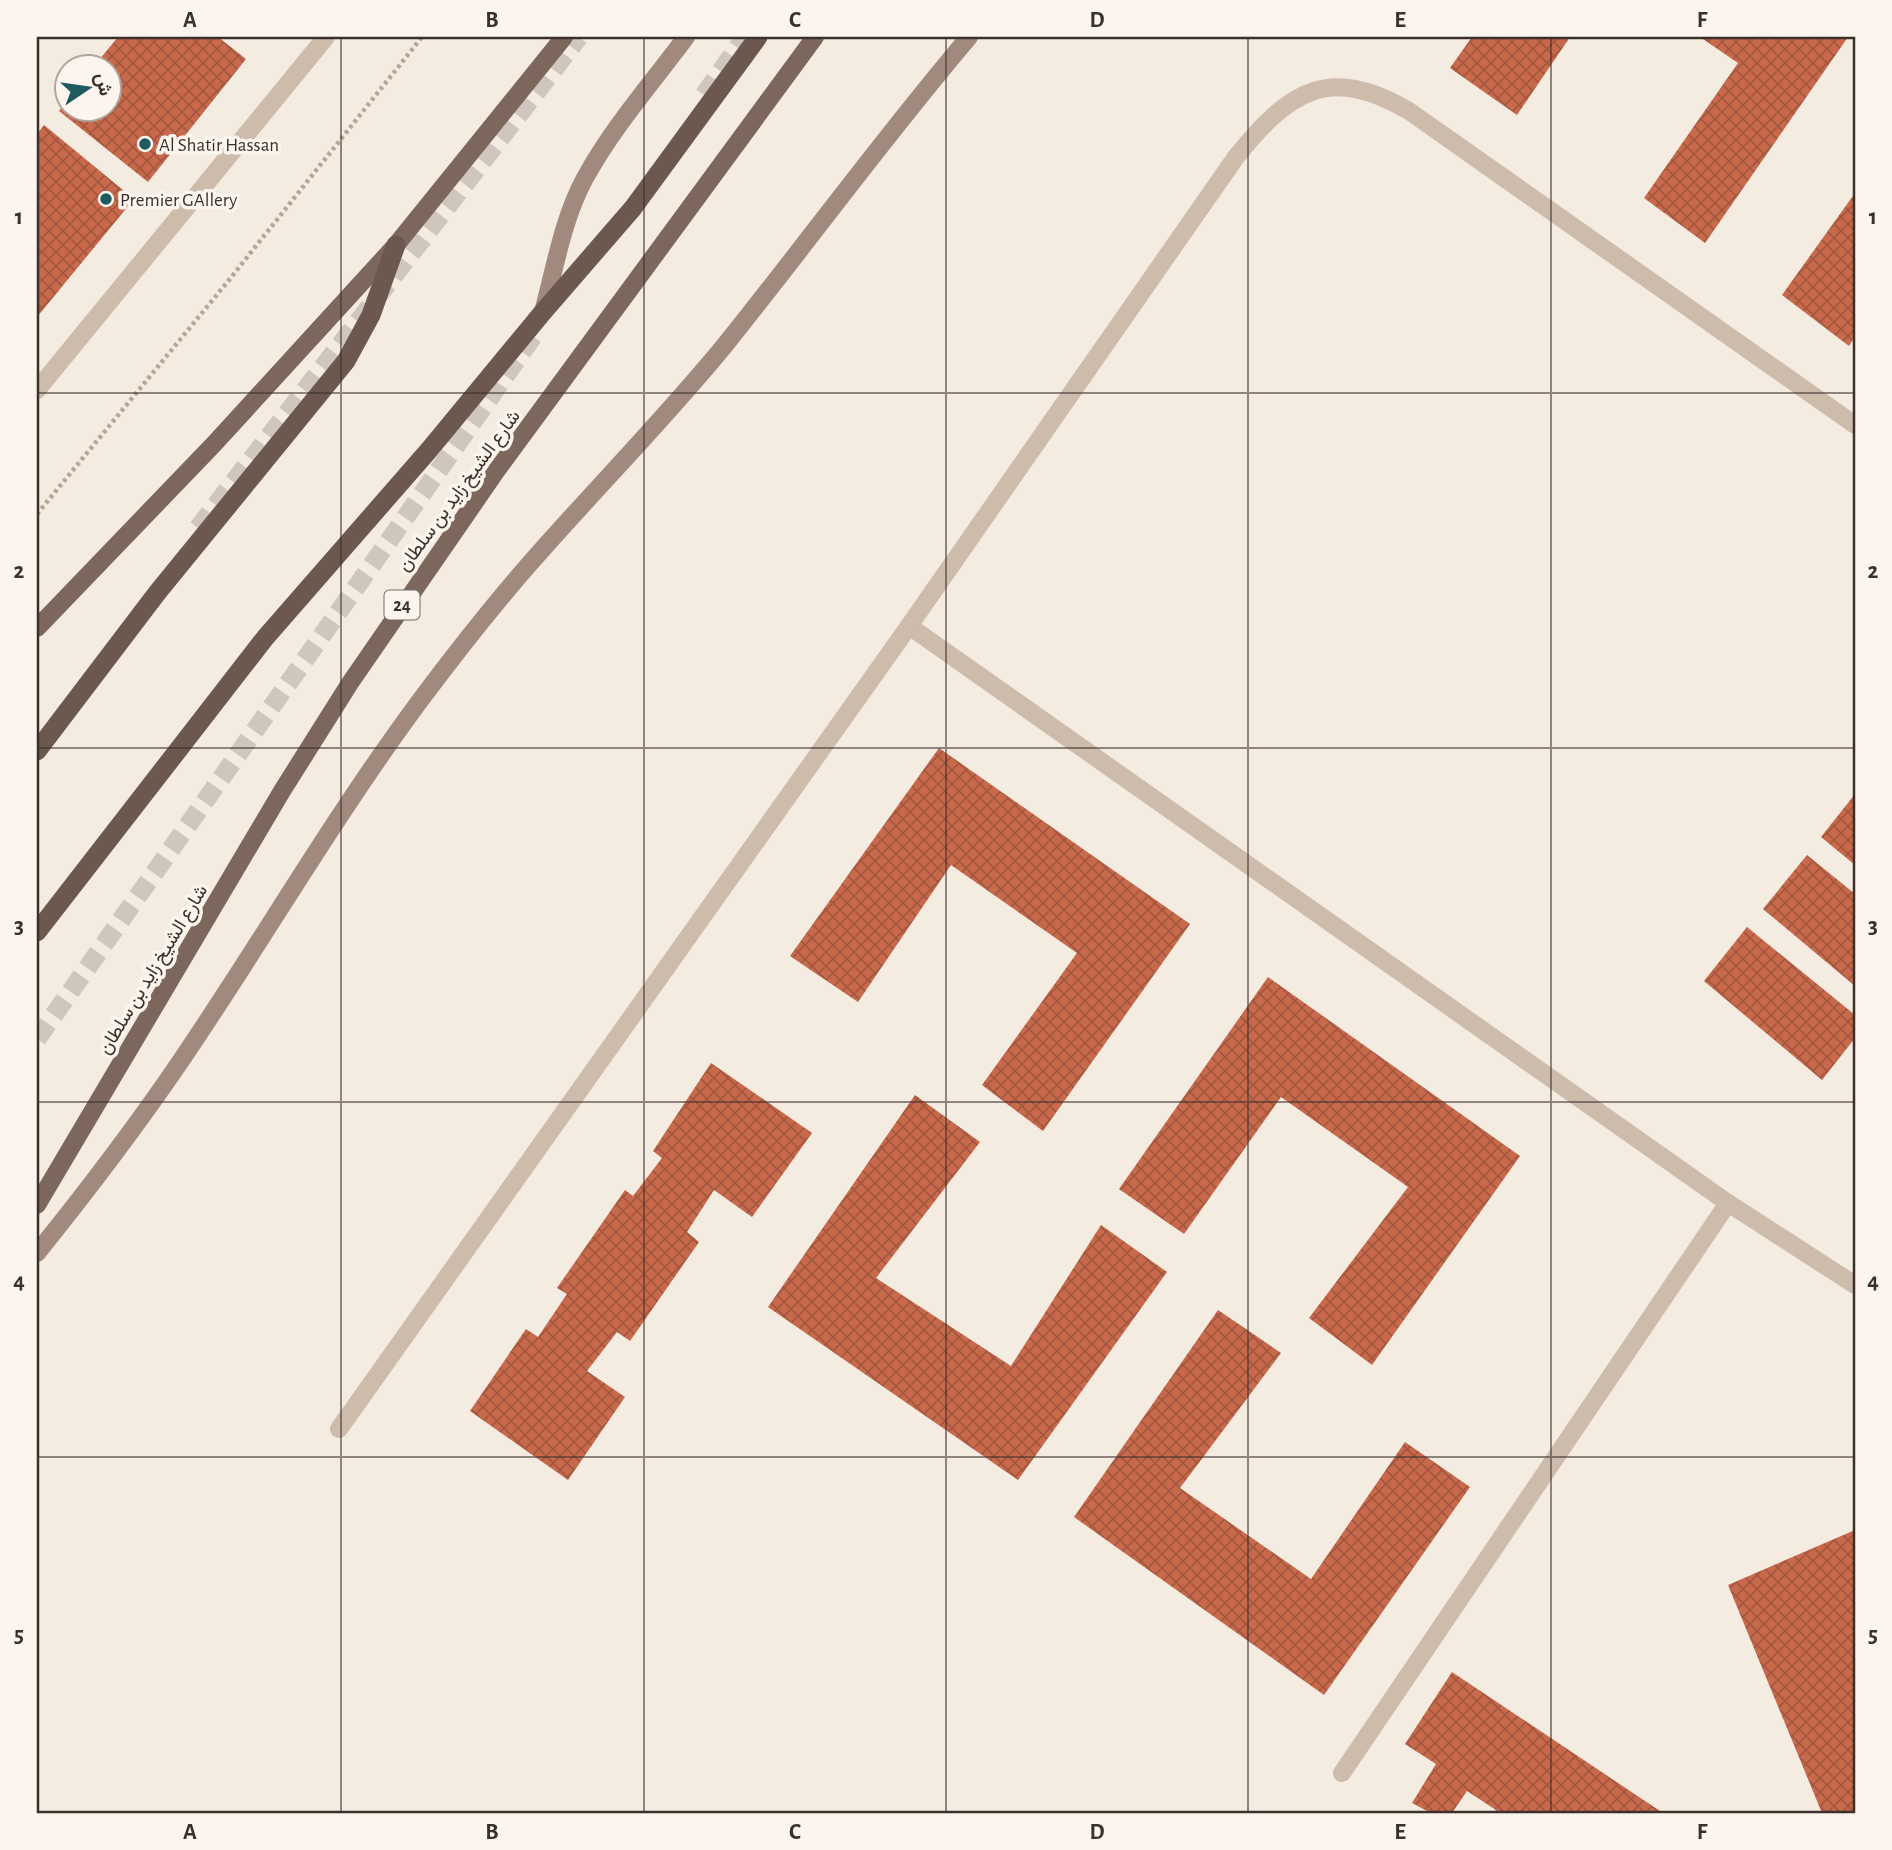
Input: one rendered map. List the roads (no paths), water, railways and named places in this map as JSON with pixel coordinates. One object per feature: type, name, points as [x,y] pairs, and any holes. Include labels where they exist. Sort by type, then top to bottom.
[{"type":"highway","points":[[37,932],[265,638],[429,450],[633,208],[758,37]]},
{"type":"highway","points":[[37,751],[157,593],[346,361],[371,315],[396,245]]},
{"type":"main road","points":[[37,628],[214,444],[396,245],[564,37]]},
{"type":"main road","points":[[543,312],[567,222],[584,180],[606,143],[686,37]]},
{"type":"main road","name":"شارع الشيخ زايد بن سلطان","points":[[37,1205],[282,790],[350,683],[489,481],[815,37]]},
{"type":"main road","points":[[37,1253],[127,1137],[181,1060],[363,780],[419,702],[540,552],[634,451],[724,346],[884,139],[968,37]]},
{"type":"lane","points":[[37,390],[326,37]]},
{"type":"lane","points":[[340,1429],[909,626],[1236,157],[1259,129],[1286,105],[1321,88],[1342,87],[1387,98],[1855,425]]},
{"type":"lane","points":[[909,626],[1728,1203],[1855,1285]]},
{"type":"lane","points":[[1342,1773],[1728,1203]]},
{"type":"tunnel","points":[[198,528],[579,37]]},
{"type":"tunnel","points":[[704,95],[745,37]]},
{"type":"tunnel","points":[[37,1039],[537,331]]},
{"type":"place","name":"Al Shatir Hassan","points":[[145,144]]},
{"type":"place","name":"Premier GAllery","points":[[106,199]]}]
